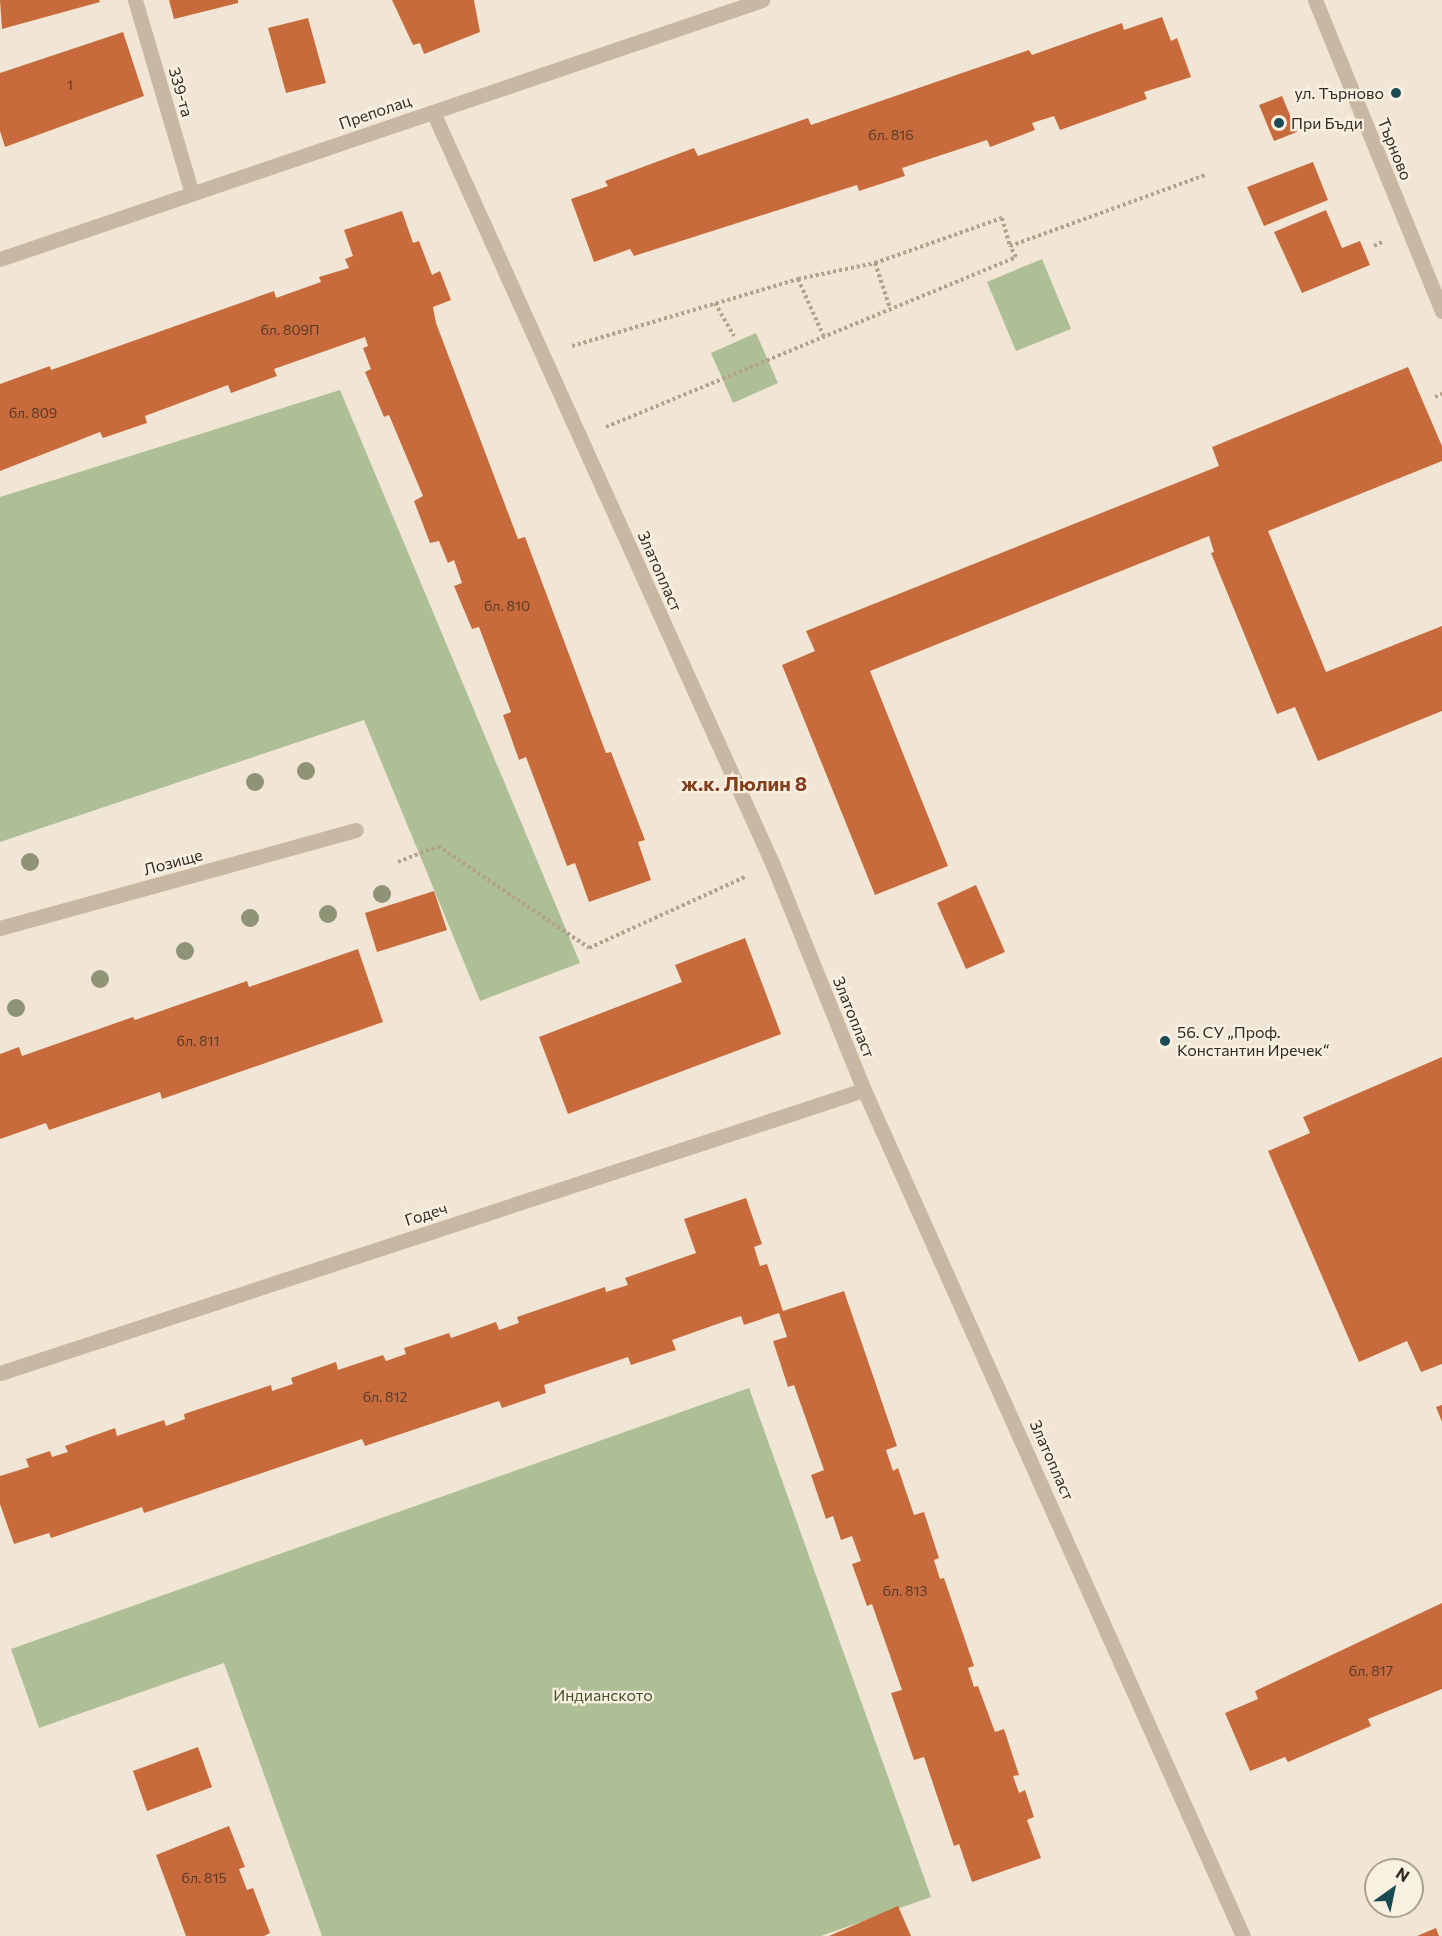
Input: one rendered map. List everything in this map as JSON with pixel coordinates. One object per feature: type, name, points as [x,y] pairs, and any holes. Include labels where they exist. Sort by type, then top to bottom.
[{"type":"street","name":"339-та","points":[[135,0],[192,194]]},
{"type":"street","name":"Преполац","points":[[0,260],[760,0]]},
{"type":"street","name":"Търново","points":[[1315,0],[1442,311]]},
{"type":"street","name":"Златопласт","points":[[433,112],[772,865],[864,1090],[1104,1620],[1243,1936]]},
{"type":"street","name":"Лозище","points":[[0,928],[356,830]]},
{"type":"street","name":"Годеч","points":[[0,1373],[864,1090]]},
{"type":"path","points":[[1010,246],[1205,175]]},
{"type":"path","points":[[543,355],[798,279],[875,263],[1002,218],[1010,246],[1016,257],[580,438]]},
{"type":"path","points":[[875,263],[890,308]]},
{"type":"path","points":[[798,279],[824,337]]},
{"type":"path","points":[[715,303],[734,336]]},
{"type":"path","points":[[1435,397],[1442,394]]},
{"type":"path","points":[[398,862],[438,846],[589,948],[772,865]]},
{"type":"green space","points":[[1042,259],[1071,329],[1016,351],[987,282]]},
{"type":"green space","points":[[756,333],[778,383],[733,403],[711,353]]},
{"type":"green space","points":[[340,390],[580,963],[480,1001],[364,720],[0,842],[0,497]]},
{"type":"green space","name":"Индианското","points":[[749,1388],[931,1897],[821,1936],[322,1936],[224,1663],[39,1728],[11,1649]]},
{"type":"building","points":[[0,0],[99,0],[100,2],[2,29]]},
{"type":"building","points":[[169,0],[238,0],[238,3],[174,19]]},
{"type":"building","points":[[392,0],[474,0],[480,32],[424,54],[420,43],[413,45]]},
{"type":"building","points":[[1162,17],[1171,41],[1177,38],[1191,77],[1144,92],[1147,99],[1060,130],[1054,116],[1032,123],[1035,130],[990,147],[987,140],[902,168],[905,176],[859,191],[857,185],[634,256],[630,249],[594,262],[571,199],[608,186],[605,181],[694,148],[698,156],[808,118],[811,125],[1029,50],[1032,55],[1122,23],[1124,30]]},
{"type":"building","points":[[308,18],[326,83],[286,93],[268,28]]},
{"type":"building","points":[[123,32],[144,96],[5,147],[0,131],[0,73]]},
{"type":"building","points":[[1282,96],[1297,132],[1274,141],[1259,105]]},
{"type":"building","points":[[1313,162],[1328,200],[1264,226],[1247,187]]},
{"type":"building","points":[[1326,210],[1342,248],[1360,241],[1370,265],[1302,293],[1274,232]]},
{"type":"building","points":[[402,211],[413,243],[419,241],[432,275],[440,271],[451,300],[433,307],[436,323],[518,539],[525,537],[606,753],[611,752],[645,840],[638,842],[651,880],[589,902],[575,863],[567,866],[526,757],[519,760],[503,715],[511,712],[479,627],[472,629],[454,586],[462,583],[454,560],[448,563],[439,541],[430,543],[414,501],[423,496],[389,415],[384,417],[365,372],[371,369],[363,348],[368,346],[365,337],[274,369],[277,376],[231,393],[228,385],[145,416],[147,423],[103,438],[100,432],[0,471],[0,384],[50,366],[51,370],[274,291],[276,298],[321,282],[319,277],[349,268],[345,259],[353,256],[344,230]]},
{"type":"building","points":[[1408,367],[1442,446],[1442,461],[1268,531],[1326,672],[1442,626],[1442,711],[1318,761],[1295,707],[1277,714],[1211,553],[1214,552],[1209,536],[870,671],[948,866],[875,895],[782,665],[815,651],[806,631],[1219,466],[1212,447]]},
{"type":"building","points":[[976,885],[1005,952],[966,969],[937,903]]},
{"type":"building","points":[[434,891],[447,930],[377,952],[365,913]]},
{"type":"building","points":[[745,938],[781,1034],[568,1114],[539,1037],[682,982],[675,965]]},
{"type":"building","points":[[358,949],[383,1022],[162,1099],[160,1092],[49,1130],[46,1123],[0,1139],[0,1054],[19,1047],[22,1056],[133,1017],[135,1020],[247,981],[249,987]]},
{"type":"building","points":[[1442,1057],[1442,1364],[1421,1372],[1407,1341],[1359,1362],[1268,1151],[1310,1133],[1303,1117]]},
{"type":"building","points":[[746,1198],[762,1244],[754,1247],[760,1266],[767,1264],[783,1311],[844,1291],[897,1446],[886,1450],[893,1471],[898,1468],[914,1515],[924,1512],[939,1558],[934,1560],[940,1579],[944,1578],[974,1666],[968,1668],[974,1687],[978,1686],[995,1732],[1004,1729],[1019,1775],[1013,1776],[1019,1793],[1025,1790],[1034,1817],[1027,1820],[1041,1858],[972,1882],[959,1844],[954,1846],[924,1757],[914,1760],[891,1693],[902,1690],[872,1604],[867,1606],[852,1564],[861,1561],[852,1536],[841,1540],[833,1516],[826,1519],[811,1475],[824,1470],[794,1385],[788,1387],[773,1341],[787,1337],[779,1313],[744,1325],[741,1316],[720,1323],[672,1340],[676,1350],[631,1365],[628,1357],[544,1385],[546,1393],[502,1408],[499,1401],[365,1446],[362,1439],[144,1513],[142,1507],[51,1538],[49,1533],[14,1544],[0,1504],[0,1476],[29,1467],[26,1459],[50,1451],[52,1457],[68,1452],[65,1446],[115,1428],[117,1436],[164,1420],[166,1426],[185,1419],[184,1414],[271,1385],[272,1391],[293,1384],[291,1378],[336,1362],[338,1370],[383,1355],[386,1361],[406,1354],[404,1348],[449,1333],[451,1338],[496,1322],[499,1330],[519,1323],[517,1317],[605,1287],[606,1292],[628,1285],[625,1278],[696,1253],[684,1219]]},
{"type":"building","points":[[1442,1405],[1442,1422],[1436,1407]]},
{"type":"building","points":[[1442,1603],[1442,1689],[1368,1719],[1371,1726],[1288,1762],[1285,1757],[1250,1771],[1225,1713],[1258,1699],[1255,1691]]},
{"type":"building","points":[[198,1747],[212,1787],[147,1811],[133,1771]]},
{"type":"building","points":[[229,1826],[245,1867],[239,1869],[247,1890],[253,1888],[270,1933],[264,1936],[186,1936],[156,1855]]},
{"type":"building","points":[[898,1906],[911,1936],[829,1936]]},
{"type":"building","points":[[1436,1928],[1439,1936],[1417,1936]]},
{"type":"place","name":"ул. Търново","points":[[1396,93]]},
{"type":"place","name":"При Бъди","points":[[1279,123]]},
{"type":"place","name":"56. СУ „Проф. Константин Иречек“","points":[[1165,1041]]},
{"type":"district","name":"ж.к. Люлин 8","points":[[744,783]]}]
